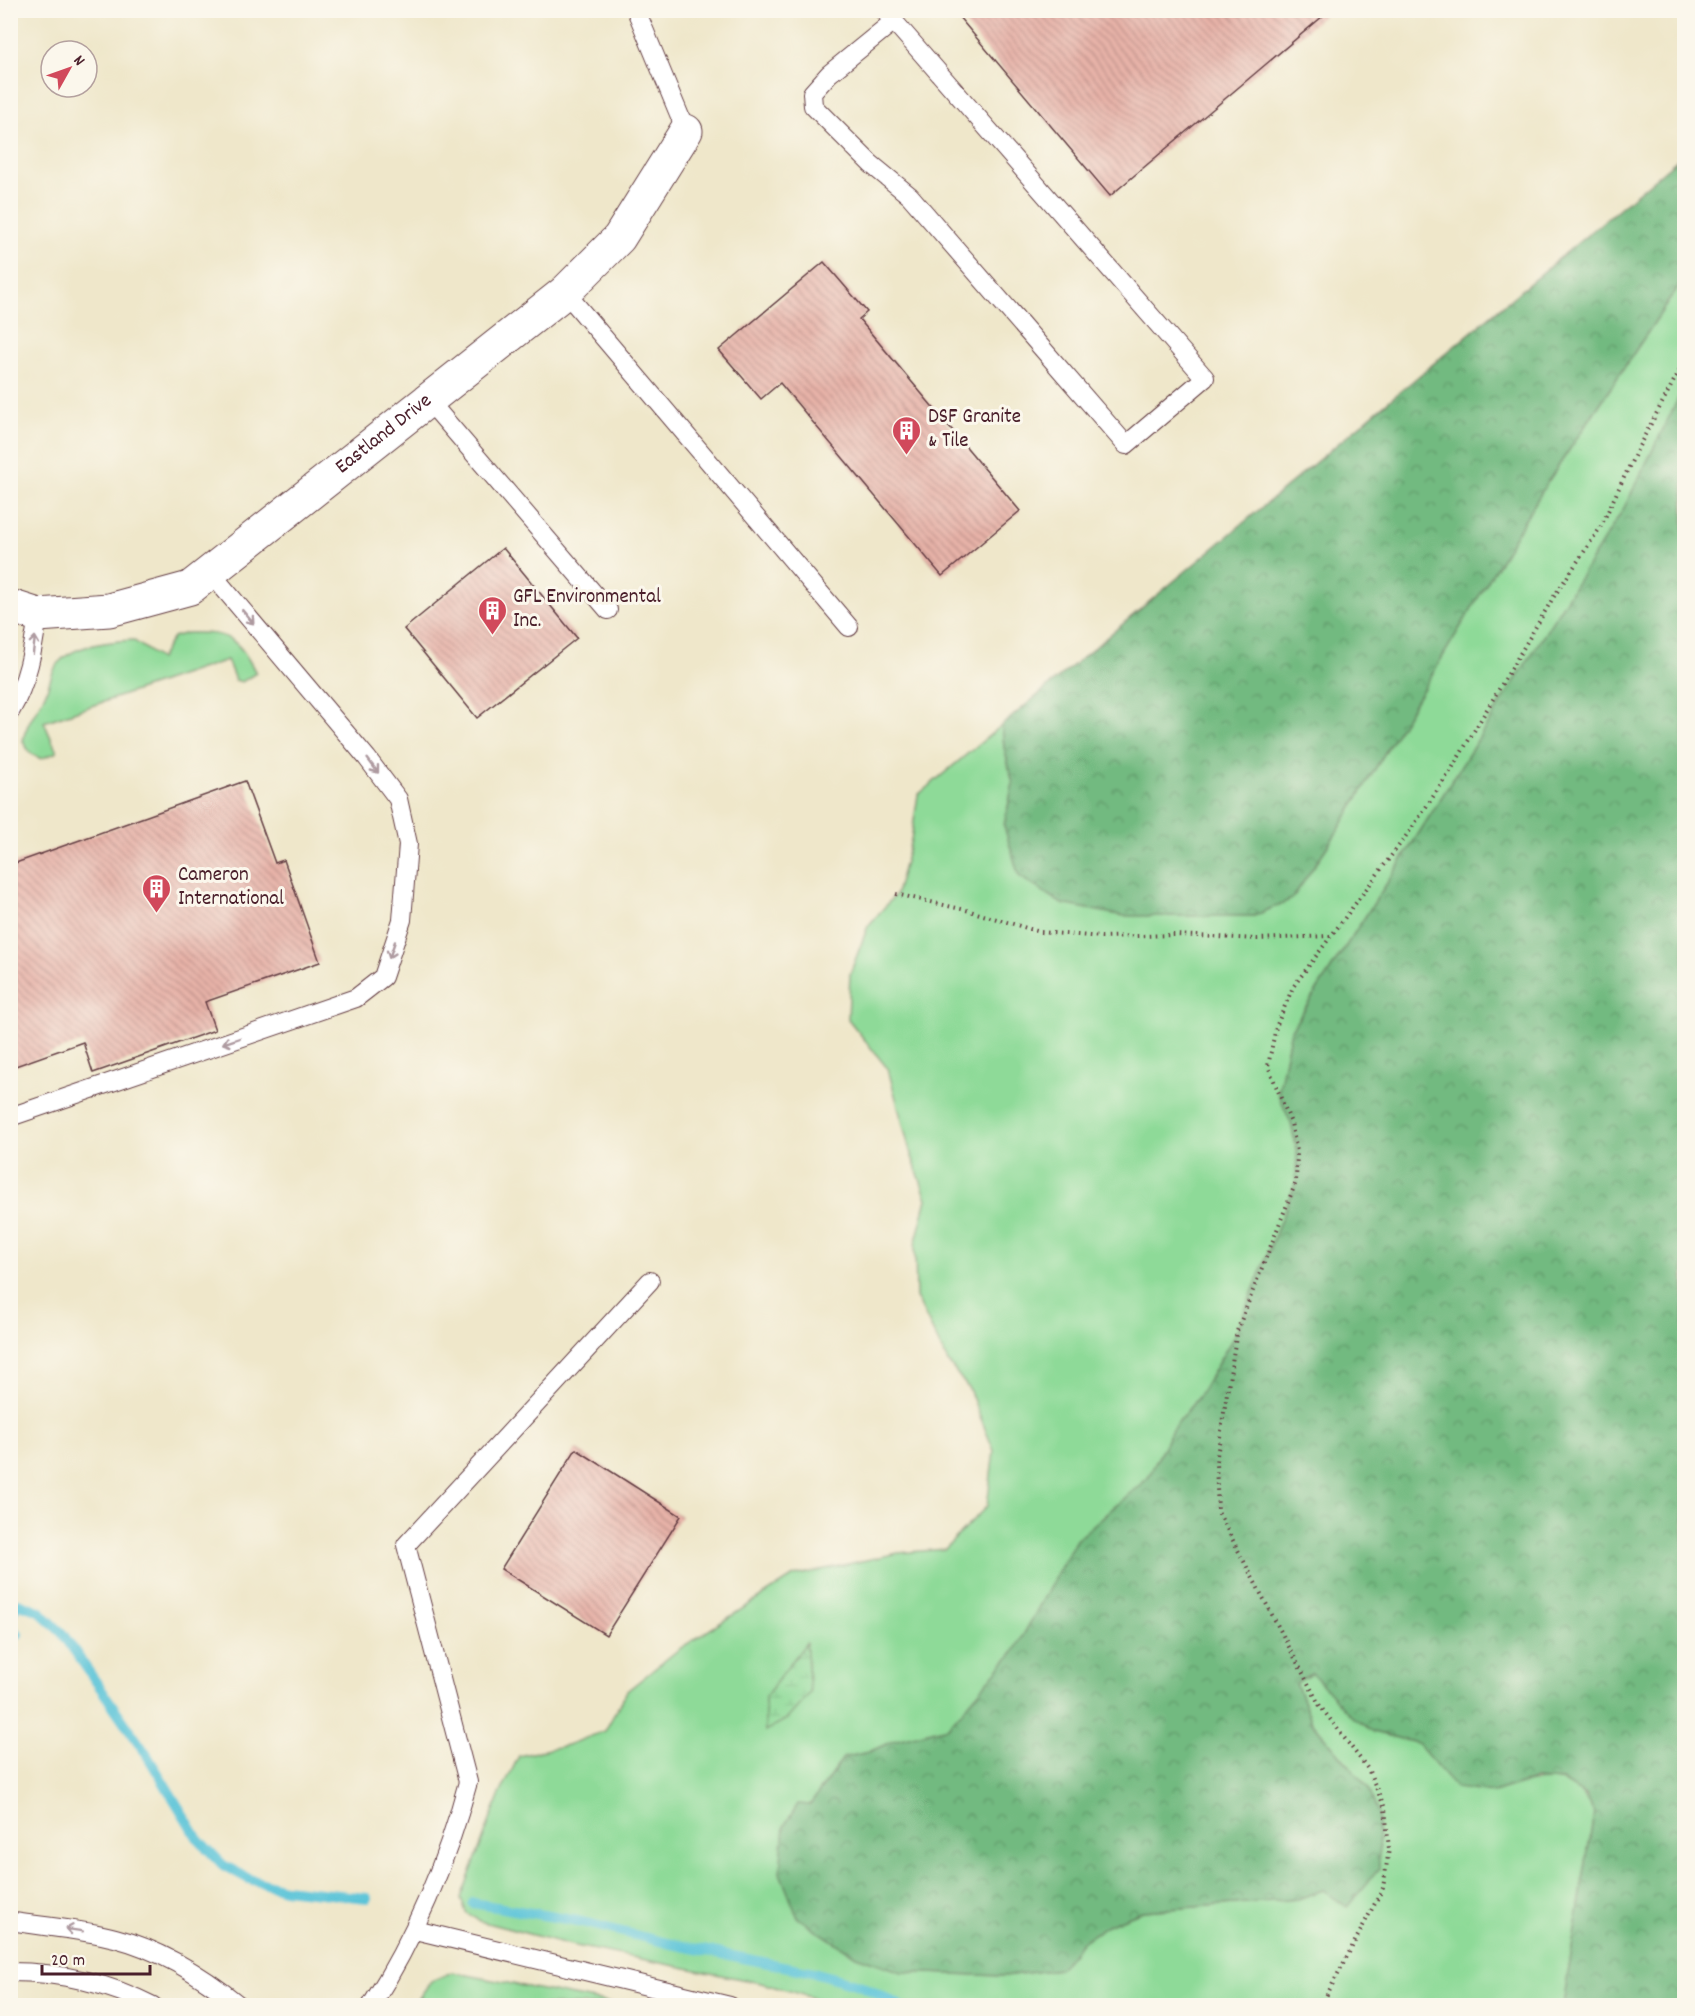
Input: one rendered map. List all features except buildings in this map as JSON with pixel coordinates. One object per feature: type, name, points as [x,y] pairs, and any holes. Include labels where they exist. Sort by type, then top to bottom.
[{"type":"street","name":"Eastland Drive","points":[[24,611],[109,610],[190,588],[565,292],[619,238],[686,131]]},
{"type":"lane","points":[[636,10],[686,131]]},
{"type":"lane","points":[[889,16],[1205,378],[1126,445],[910,196],[871,164],[813,106],[812,93],[889,16]]},
{"type":"lane","points":[[565,292],[849,627]]},
{"type":"lane","points":[[428,400],[608,610]]},
{"type":"lane","points":[[10,1117],[356,998],[383,977],[402,921],[408,844],[398,799],[368,758],[210,572]]},
{"type":"lane","points":[[10,712],[21,694],[32,657],[24,611]]},
{"type":"lane","points":[[371,2006],[415,1930],[458,1820],[468,1782],[406,1545],[650,1281]]},
{"type":"lane","points":[[10,1921],[117,1938],[169,1959],[207,1980],[240,2006]]},
{"type":"lane","points":[[415,1930],[730,2006]]},
{"type":"lane","points":[[10,1972],[77,1977],[127,1992],[153,2006]]},
{"type":"path","points":[[1320,2006],[1383,1888],[1389,1849],[1385,1808],[1368,1769],[1320,1706],[1218,1512],[1216,1462],[1237,1331],[1296,1182],[1297,1151],[1291,1123],[1268,1066],[1276,1027],[1293,987],[1412,828],[1451,770],[1553,598],[1600,528],[1638,448],[1684,362]]},
{"type":"path","points":[[896,894],[970,911],[1040,932],[1102,937],[1176,935],[1258,939],[1332,936]]},
{"type":"green space","points":[[1684,154],[1684,278],[1547,483],[1339,829],[1292,899],[1254,916],[1124,916],[1062,904],[1019,876],[1004,826],[1013,783],[1004,747],[1002,725]]},
{"type":"green space","points":[[1684,278],[1684,387],[1624,508],[1395,871],[1291,1030],[1278,1094],[1291,1123],[1297,1151],[1296,1182],[1237,1331],[1199,1396],[1172,1430],[1148,1478],[1076,1540],[1015,1650],[980,1693],[948,1727],[893,1741],[869,1752],[843,1758],[810,1805],[902,1972],[1003,1976],[1058,1969],[1083,1941],[1107,1925],[1142,1911],[1298,1899],[1323,1890],[1369,1789],[1312,1722],[1296,1683],[1313,1672],[1350,1715],[1374,1732],[1417,1743],[1431,1758],[1493,1793],[1523,1784],[1551,1780],[1563,1782],[1585,1798],[1594,1813],[1563,2005],[838,2005],[761,1983],[571,1945],[479,1921],[466,1912],[461,1898],[499,1796],[519,1756],[567,1745],[605,1731],[627,1691],[679,1649],[794,1576],[898,1553],[945,1549],[987,1506],[994,1451],[969,1389],[948,1362],[916,1297],[915,1245],[927,1199],[910,1151],[888,1069],[848,1019],[850,974],[868,926],[896,894],[911,840],[918,795],[1002,725],[1004,747],[1013,783],[1004,826],[1201,915],[1254,916],[1292,899],[1339,829],[1547,483]]},
{"type":"green space","points":[[1684,387],[1684,2005],[1563,2005],[1594,1813],[1585,1795],[1563,1781],[1536,1779],[1493,1793],[1456,1788],[1417,1743],[1374,1732],[1350,1715],[1312,1673],[1296,1683],[1312,1722],[1369,1789],[1378,1814],[1379,1869],[1347,1907],[1323,1890],[1298,1899],[1142,1911],[1107,1925],[1083,1941],[1059,1969],[1003,1976],[902,1972],[856,1956],[798,1918],[780,1873],[784,1826],[798,1804],[810,1805],[843,1758],[869,1752],[893,1741],[948,1727],[1015,1650],[1076,1540],[1148,1478],[1172,1430],[1199,1396],[1237,1331],[1296,1182],[1297,1151],[1291,1123],[1278,1094],[1291,1030],[1395,871],[1624,508]]},
{"type":"green space","points":[[187,633],[221,635],[229,639],[243,651],[256,673],[242,682],[235,680],[227,660],[44,722],[57,752],[41,759],[30,753],[23,741],[26,730],[60,661],[89,646],[133,640],[160,659],[173,637]]},
{"type":"green space","points":[[806,1643],[810,1693],[787,1719],[765,1731],[765,1697]]},
{"type":"green space","points":[[452,1972],[619,2005],[431,2006],[419,1998],[431,1981]]},
{"type":"waterway","points":[[10,1616],[18,1603],[39,1611],[62,1633],[145,1752],[198,1839],[223,1865],[249,1879],[284,1889],[367,1898]]},
{"type":"waterway","points":[[10,1626],[18,1634]]},
{"type":"waterway","points":[[473,1903],[578,1921],[667,1943],[813,1972],[862,1986],[901,2006]]},
{"type":"place","name":"DSF Granite & Tile","points":[[907,456]]},
{"type":"place","name":"GFL Environmental Inc.","points":[[492,636]]},
{"type":"place","name":"Cameron International","points":[[157,914]]}]
